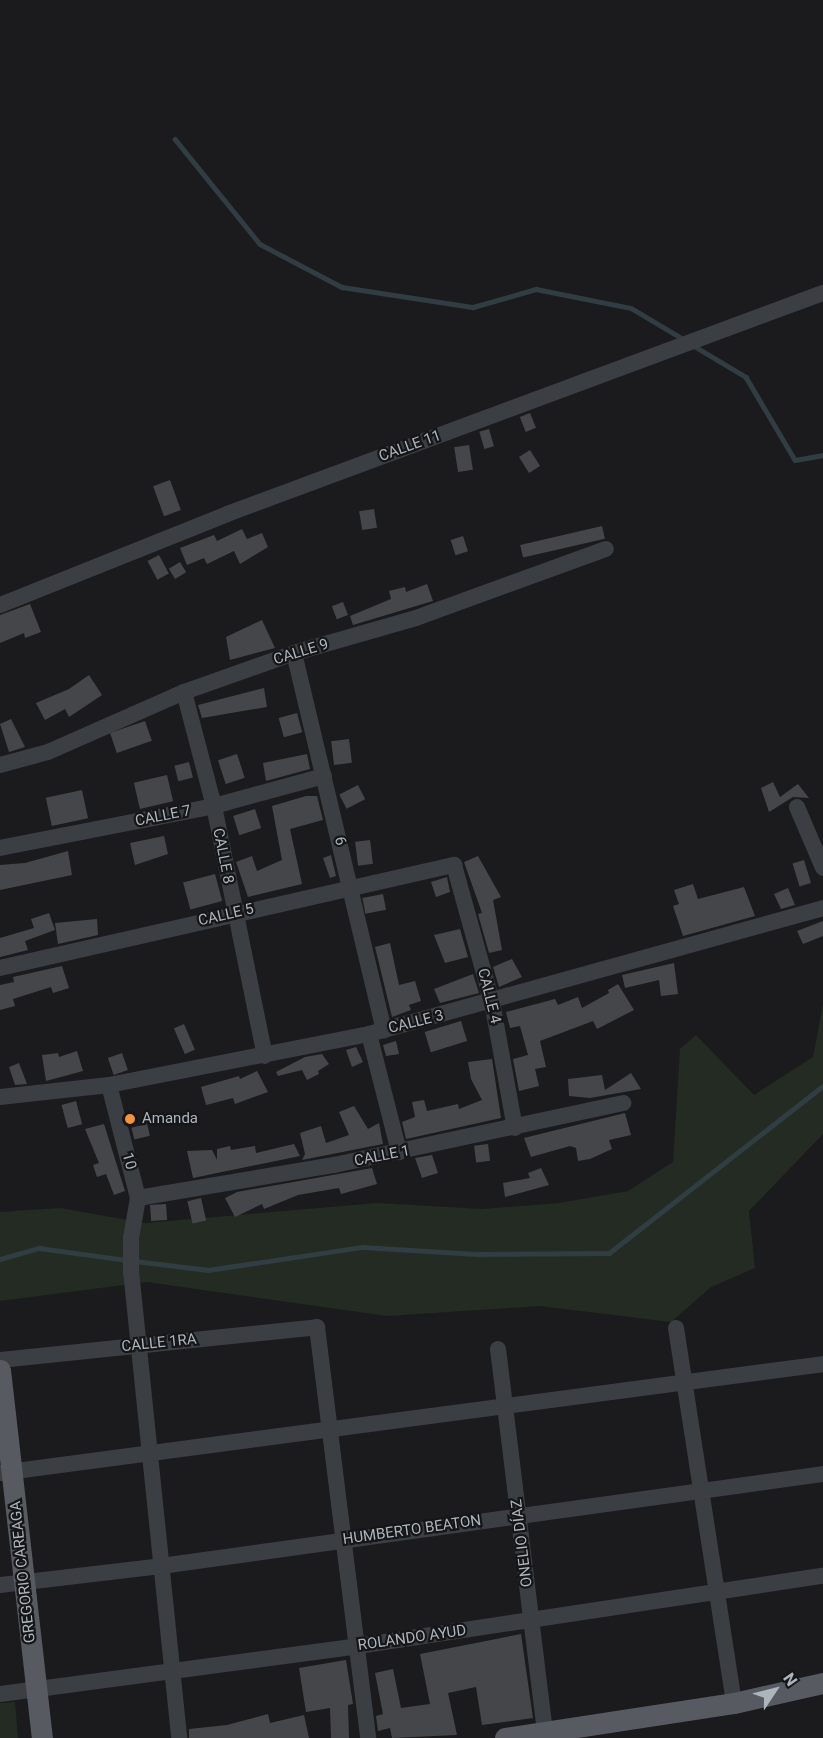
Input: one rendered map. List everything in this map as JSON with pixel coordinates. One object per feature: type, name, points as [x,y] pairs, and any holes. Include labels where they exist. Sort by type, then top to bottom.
[{"type":"main road","name":"GREGORIO CAREAGA","points":[[0,1370],[6,1473],[24,1582],[42,1738]]},
{"type":"main road","points":[[504,1738],[546,1735],[734,1703],[823,1683]]},
{"type":"street","name":"CALLE 11","points":[[0,605],[227,514],[823,293]]},
{"type":"street","name":"CALLE 9","points":[[0,765],[48,752],[184,692],[294,654],[416,618],[606,549]]},
{"type":"street","name":"6","points":[[294,654],[352,889],[399,1152]]},
{"type":"street","name":"CALLE 8","points":[[184,692],[214,806],[265,1056]]},
{"type":"street","name":"CALLE 7","points":[[0,848],[214,806],[324,776]]},
{"type":"street","points":[[797,807],[823,868]]},
{"type":"street","name":"CALLE 5","points":[[0,969],[235,913],[453,866]]},
{"type":"street","name":"CALLE 4","points":[[453,866],[492,1002],[515,1128]]},
{"type":"street","name":"CALLE 3","points":[[0,1097],[109,1085],[265,1056],[377,1032],[492,1002],[823,908]]},
{"type":"street","name":"10","points":[[109,1085],[138,1198],[131,1238],[131,1271],[148,1455],[179,1738]]},
{"type":"street","name":"CALLE 1","points":[[138,1198],[399,1152],[623,1103]]},
{"type":"street","name":"CALLE 1RA","points":[[0,1360],[317,1327],[330,1430]]},
{"type":"street","points":[[676,1328],[714,1593],[734,1703]]},
{"type":"street","name":"ONELIO DÍAZ","points":[[498,1349],[546,1735]]},
{"type":"street","points":[[6,1473],[684,1385],[823,1364]]},
{"type":"street","points":[[330,1430],[346,1540],[368,1738]]},
{"type":"street","name":"HUMBERTO BEATON","points":[[0,1585],[161,1566],[519,1514],[823,1474]]},
{"type":"street","name":"ROLANDO AYUD","points":[[0,1694],[358,1646],[823,1576]]},
{"type":"shaded area","points":[[823,1004],[823,1134],[749,1211],[755,1268],[711,1287],[671,1322],[540,1306],[387,1316],[147,1282],[0,1301],[0,1212],[60,1208],[145,1223],[377,1203],[482,1209],[559,1203],[628,1191],[673,1162],[680,1049],[696,1035],[754,1095],[813,1057]]},
{"type":"shaded area","points":[[15,1702],[18,1738],[0,1738],[0,1703]]},
{"type":"building","points":[[530,413],[536,428],[526,432],[520,417]]},
{"type":"building","points":[[489,429],[494,446],[484,449],[479,432]]},
{"type":"building","points":[[469,445],[473,470],[458,472],[454,447]]},
{"type":"building","points":[[530,450],[540,466],[529,473],[519,457]]},
{"type":"building","points":[[170,480],[181,510],[164,516],[153,486]]},
{"type":"building","points":[[374,509],[377,528],[362,530],[359,511]]},
{"type":"building","points":[[602,526],[605,539],[523,558],[520,545]]},
{"type":"building","points":[[242,529],[247,539],[262,533],[268,547],[240,564],[234,551],[207,564],[204,558],[187,565],[180,548],[214,535],[217,541]]},
{"type":"building","points":[[463,536],[468,551],[456,555],[451,540]]},
{"type":"building","points":[[159,555],[169,574],[157,580],[148,561]]},
{"type":"building","points":[[180,562],[186,572],[175,579],[169,569]]},
{"type":"building","points":[[427,584],[433,601],[353,625],[350,616],[391,599],[389,591],[405,587],[406,592]]},
{"type":"building","points":[[343,602],[348,615],[337,619],[332,606]]},
{"type":"building","points":[[30,604],[41,632],[25,638],[24,633],[0,643],[0,615]]},
{"type":"building","points":[[262,620],[275,648],[230,660],[226,637]]},
{"type":"building","points":[[89,675],[102,695],[69,717],[65,709],[45,720],[36,703],[69,689]]},
{"type":"building","points":[[264,688],[267,707],[202,718],[198,705]]},
{"type":"building","points":[[297,713],[302,732],[284,737],[279,718]]},
{"type":"building","points":[[11,719],[25,747],[9,752],[0,724]]},
{"type":"building","points":[[145,721],[152,741],[117,753],[110,733]]},
{"type":"building","points":[[349,739],[352,763],[334,765],[331,741]]},
{"type":"building","points":[[237,754],[245,778],[226,784],[218,760]]},
{"type":"building","points":[[307,754],[310,769],[266,781],[263,763]]},
{"type":"building","points":[[189,762],[193,778],[178,781],[174,766]]},
{"type":"building","points":[[167,775],[173,801],[140,809],[134,783]]},
{"type":"building","points":[[773,782],[780,797],[798,784],[809,798],[793,797],[769,812],[761,788]]},
{"type":"building","points":[[358,785],[365,799],[347,809],[339,795]]},
{"type":"building","points":[[82,790],[88,818],[52,826],[46,798]]},
{"type":"building","points":[[306,796],[317,796],[323,820],[290,829],[302,884],[248,897],[236,862],[252,856],[257,871],[282,860],[272,806]]},
{"type":"building","points":[[255,809],[261,828],[239,835],[233,816]]},
{"type":"building","points":[[164,836],[168,854],[135,865],[130,843]]},
{"type":"building","points":[[370,840],[373,864],[358,866],[355,842]]},
{"type":"building","points":[[68,851],[72,875],[0,890],[0,865],[25,863]]},
{"type":"building","points":[[331,855],[336,876],[330,878],[323,858]]},
{"type":"building","points":[[478,856],[501,897],[493,900],[502,950],[489,953],[478,914],[482,913],[464,862]]},
{"type":"building","points":[[804,860],[811,883],[800,886],[793,864]]},
{"type":"building","points":[[215,874],[222,901],[190,910],[183,883]]},
{"type":"building","points":[[447,877],[450,892],[436,897],[431,882]]},
{"type":"building","points":[[693,884],[698,899],[744,887],[755,916],[683,936],[673,906],[679,904],[674,890]]},
{"type":"building","points":[[788,888],[795,905],[781,909],[774,894]]},
{"type":"building","points":[[383,894],[386,910],[365,914],[362,898]]},
{"type":"building","points":[[49,913],[55,930],[25,941],[28,950],[0,957],[0,938],[34,928],[31,919]]},
{"type":"building","points":[[97,919],[98,935],[58,944],[55,923]]},
{"type":"building","points":[[823,921],[823,936],[803,944],[797,931]]},
{"type":"building","points":[[460,929],[468,957],[445,963],[434,935]]},
{"type":"building","points":[[390,943],[399,985],[415,981],[421,1001],[409,1005],[411,1010],[392,1017],[375,947]]},
{"type":"building","points":[[512,959],[522,977],[499,987],[493,967]]},
{"type":"building","points":[[674,963],[678,994],[661,996],[659,980],[625,988],[622,975]]},
{"type":"building","points":[[62,966],[69,988],[53,993],[51,987],[13,999],[15,1006],[0,1010],[0,985],[14,982],[13,977]]},
{"type":"building","points":[[473,974],[479,993],[440,1003],[434,989]]},
{"type":"building","points":[[618,984],[634,1010],[597,1029],[593,1021],[540,1041],[546,1067],[535,1069],[539,1086],[519,1091],[513,1059],[528,1055],[520,1026],[510,1028],[506,1012],[555,999],[558,1005],[578,997],[582,1008],[609,993],[608,990]]},
{"type":"building","points":[[461,1021],[467,1041],[431,1052],[425,1032]]},
{"type":"building","points":[[184,1024],[195,1050],[185,1054],[174,1028]]},
{"type":"building","points":[[396,1041],[399,1054],[386,1056],[383,1045]]},
{"type":"building","points":[[356,1047],[363,1062],[352,1067],[346,1050]]},
{"type":"building","points":[[77,1051],[83,1071],[46,1081],[42,1055],[58,1053],[59,1057]]},
{"type":"building","points":[[122,1053],[128,1070],[114,1075],[108,1058]]},
{"type":"building","points":[[322,1054],[329,1064],[318,1071],[319,1074],[307,1080],[302,1070],[278,1076],[276,1072],[305,1057]]},
{"type":"building","points":[[492,1059],[501,1118],[406,1139],[402,1122],[415,1117],[412,1102],[424,1100],[427,1111],[458,1104],[459,1109],[482,1100],[471,1079],[468,1062]]},
{"type":"building","points":[[19,1063],[27,1084],[15,1085],[9,1067]]},
{"type":"building","points":[[257,1071],[268,1092],[235,1104],[233,1098],[206,1105],[201,1087],[239,1076],[240,1079]]},
{"type":"building","points":[[631,1073],[641,1089],[590,1098],[569,1096],[568,1079],[602,1075],[605,1090]]},
{"type":"building","points":[[76,1101],[82,1124],[68,1128],[62,1105]]},
{"type":"building","points":[[354,1106],[368,1129],[379,1123],[383,1144],[302,1160],[305,1154],[300,1133],[321,1126],[326,1143],[349,1135],[339,1112]]},
{"type":"building","points":[[625,1113],[631,1135],[609,1140],[612,1149],[590,1159],[578,1161],[576,1148],[570,1146],[531,1157],[524,1138]]},
{"type":"building","points":[[104,1124],[125,1191],[114,1195],[106,1174],[97,1177],[93,1165],[99,1163],[85,1129]]},
{"type":"building","points":[[147,1124],[150,1136],[134,1140],[131,1128]]},
{"type":"building","points":[[294,1144],[300,1156],[193,1178],[187,1151],[212,1150],[217,1160],[217,1149],[230,1146],[231,1150],[255,1146],[256,1153]]},
{"type":"building","points":[[488,1144],[490,1161],[476,1163],[474,1146]]},
{"type":"building","points":[[432,1155],[438,1173],[422,1178],[415,1158]]},
{"type":"building","points":[[372,1168],[377,1184],[341,1194],[339,1188],[298,1195],[264,1209],[262,1204],[235,1217],[225,1198],[237,1192]]},
{"type":"building","points":[[541,1168],[549,1185],[505,1197],[503,1183],[530,1178],[528,1173]]},
{"type":"building","points":[[201,1198],[206,1220],[193,1224],[187,1201]]},
{"type":"building","points":[[166,1204],[167,1220],[151,1221],[150,1205]]},
{"type":"building","points":[[521,1634],[533,1718],[482,1725],[476,1687],[448,1693],[457,1735],[392,1738],[390,1728],[378,1731],[376,1716],[383,1714],[375,1673],[393,1669],[401,1708],[430,1704],[420,1654]]},
{"type":"building","points":[[346,1660],[353,1704],[348,1705],[349,1738],[331,1738],[330,1708],[306,1712],[299,1668]]},
{"type":"building","points":[[268,1714],[270,1723],[304,1715],[309,1738],[189,1738],[189,1729],[227,1725]]},
{"type":"waterway","points":[[175,139],[260,244],[342,287],[473,307],[536,289],[631,308],[685,340]]},
{"type":"waterway","points":[[694,346],[746,377],[795,460],[823,455]]},
{"type":"waterway","points":[[135,1261],[208,1270],[362,1247],[477,1254],[609,1253],[823,1086]]},
{"type":"waterway","points":[[0,1259],[39,1248],[127,1260]]},
{"type":"place","name":"Amanda","points":[[130,1119]]}]
